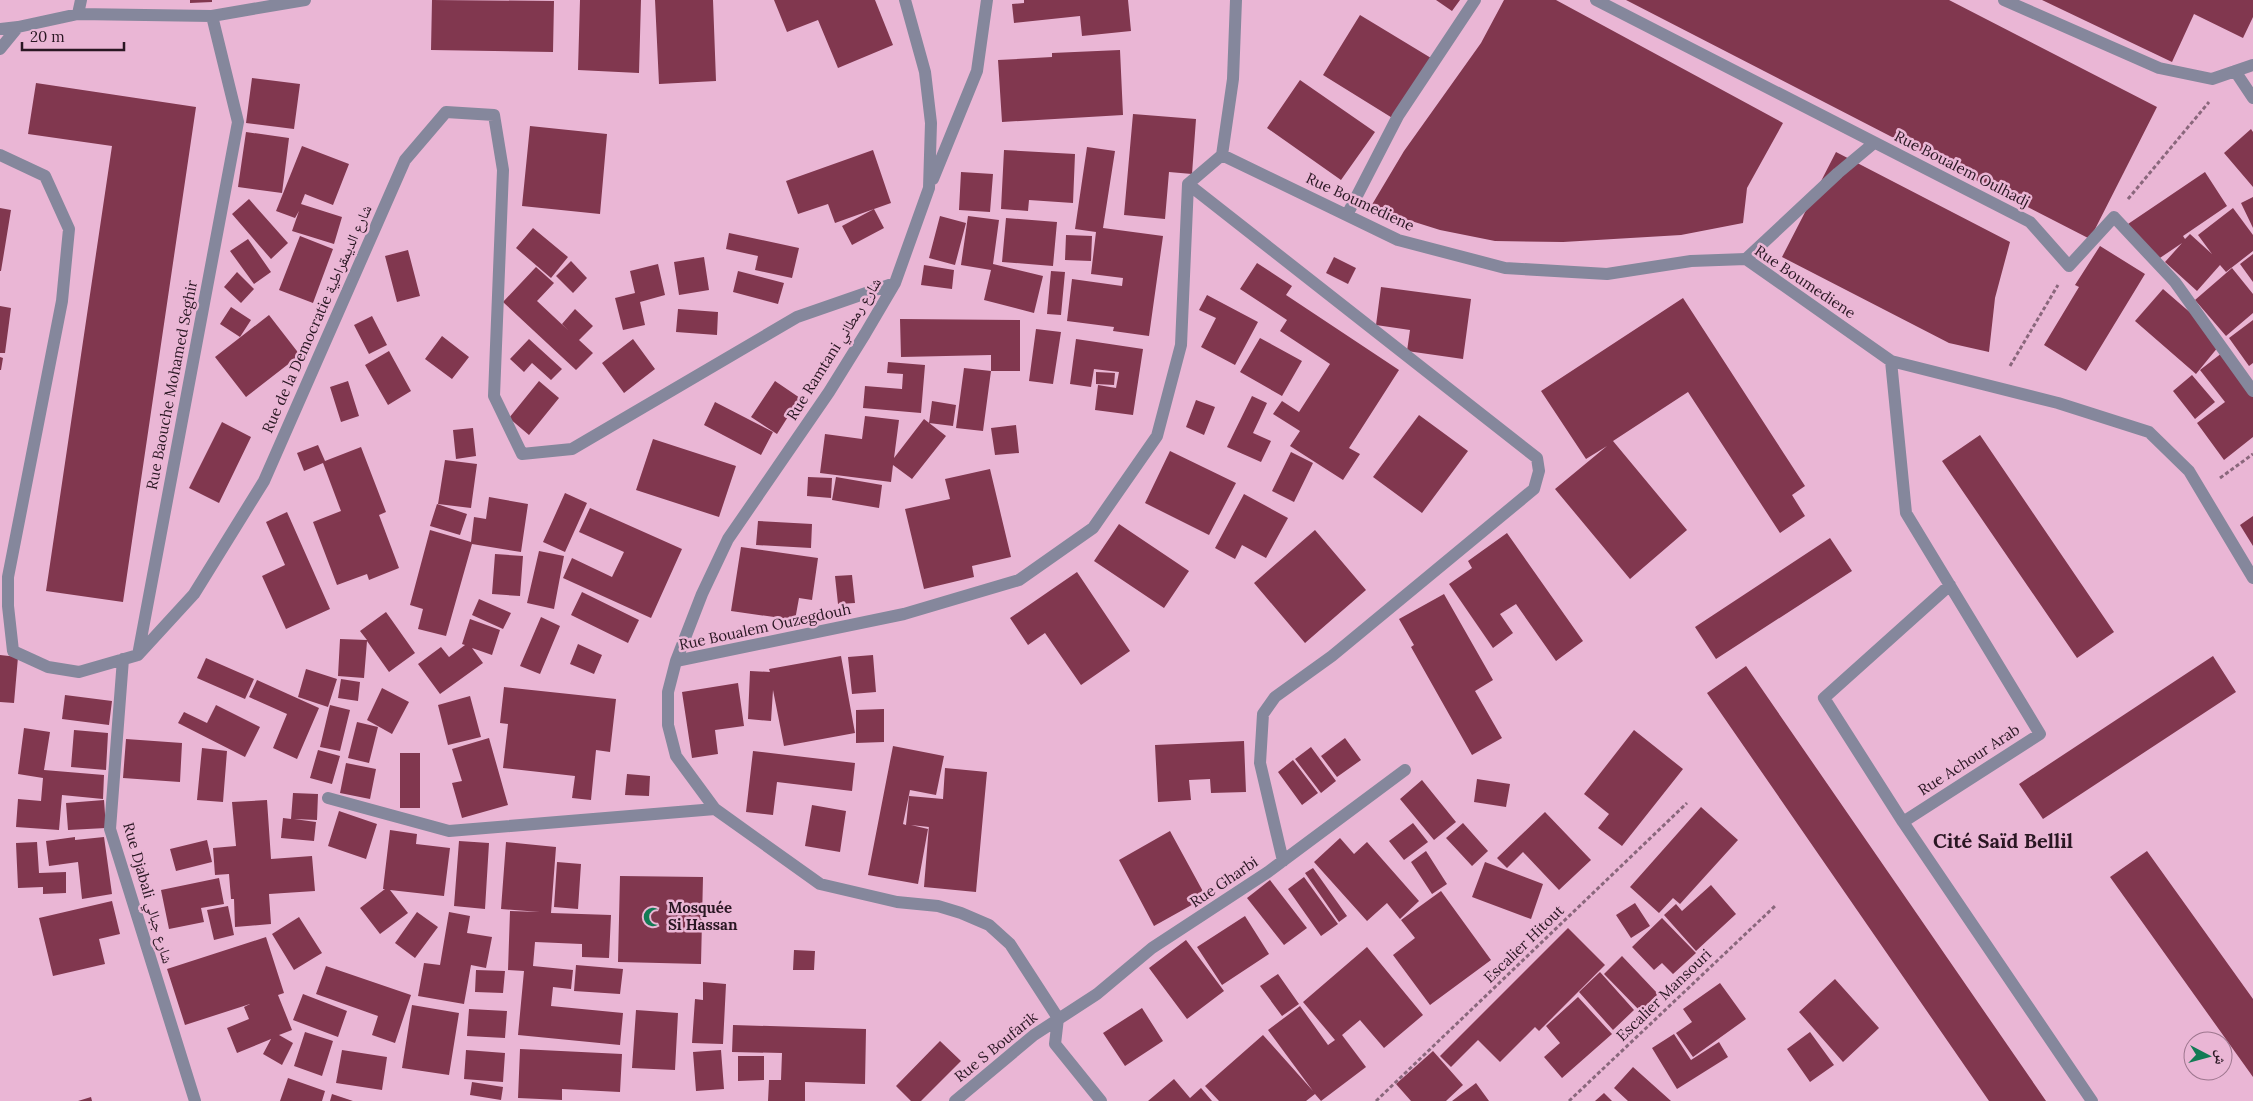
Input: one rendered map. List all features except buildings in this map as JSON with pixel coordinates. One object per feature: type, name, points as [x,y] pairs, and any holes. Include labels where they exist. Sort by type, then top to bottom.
[{"type":"street","points":[[78,14],[81,0]]},
{"type":"street","points":[[0,29],[78,14],[212,16],[305,0]]},
{"type":"street","name":"Rue Ramtani شارع رمطاني","points":[[676,661],[702,594],[728,539],[829,392],[894,283],[929,188],[931,123],[925,72],[905,0]]},
{"type":"street","points":[[929,188],[977,71],[987,0]]},
{"type":"street","points":[[1236,0],[1234,78],[1222,155],[1188,184],[1537,458],[1539,471],[1534,489],[1332,656],[1275,697],[1263,714],[1260,763],[1283,861]]},
{"type":"street","points":[[1346,215],[1398,116],[1475,0]]},
{"type":"street","name":"Rue Boualem Oulhadj","points":[[1596,0],[2030,222],[2069,266]]},
{"type":"street","points":[[2004,0],[2158,68],[2212,79],[2253,65]]},
{"type":"street","name":"Rue Baouche Mohamed Seghir","points":[[138,655],[238,122],[212,16]]},
{"type":"street","points":[[0,50],[18,27]]},
{"type":"street","points":[[2235,71],[2253,98]]},
{"type":"street","name":"Rue de la Democratie شارع الديمقراطية","points":[[138,655],[194,594],[264,481],[406,160],[446,112],[494,115],[503,170],[494,396],[522,454],[572,449],[797,317],[894,283]]},
{"type":"street","points":[[1746,259],[1838,173],[1874,143]]},
{"type":"street","points":[[0,155],[45,176],[69,229],[62,301],[8,577],[8,606],[13,651],[48,667],[79,672],[138,655]]},
{"type":"street","name":"Rue Boumediene","points":[[1222,155],[1398,240],[1505,268],[1607,274],[1691,261],[1746,259],[1891,361],[2058,403],[2149,432],[2189,471],[2253,578]]},
{"type":"street","name":"Rue Boualem Ouzegdouh","points":[[1058,1018],[1010,944],[989,925],[938,906],[897,902],[820,884],[715,809],[676,756],[668,725],[668,692],[676,661],[904,614],[1019,580],[1093,528],[1156,436],[1181,346],[1188,184]]},
{"type":"street","points":[[2069,266],[2114,216],[2176,282],[2253,390]]},
{"type":"street","name":"Rue Achour Arab","points":[[1891,361],[1906,513],[2040,734],[1903,822]]},
{"type":"street","points":[[1950,585],[1824,698],[1903,822],[2092,1101]]},
{"type":"street","name":"Rue Djabali شارع جبالي","points":[[123,659],[110,829],[196,1101]]},
{"type":"street","name":"Rue Gharbi","points":[[1058,1018],[1097,994],[1152,948],[1283,861],[1405,770]]},
{"type":"street","points":[[328,798],[449,832],[715,809]]},
{"type":"street","points":[[1055,1044],[1058,1018]]},
{"type":"street","name":"Rue S Boufarik","points":[[955,1101],[1034,1035],[1058,1018]]},
{"type":"street","points":[[1034,1035],[1055,1044],[1101,1101]]},
{"type":"path","points":[[2114,216],[2210,102]]},
{"type":"path","points":[[1996,388],[2069,266]]},
{"type":"path","points":[[2202,492],[2253,454]]},
{"type":"path","name":"Escalier Hitout","points":[[1376,1101],[1687,803]]},
{"type":"path","name":"Escalier Mansouri","points":[[1569,1101],[1775,906]]},
{"type":"place","name":"Mosquée Si Hassan","points":[[653,917]]},
{"type":"district","name":"Cité Saïd Bellil","points":[[2003,841]]}]
